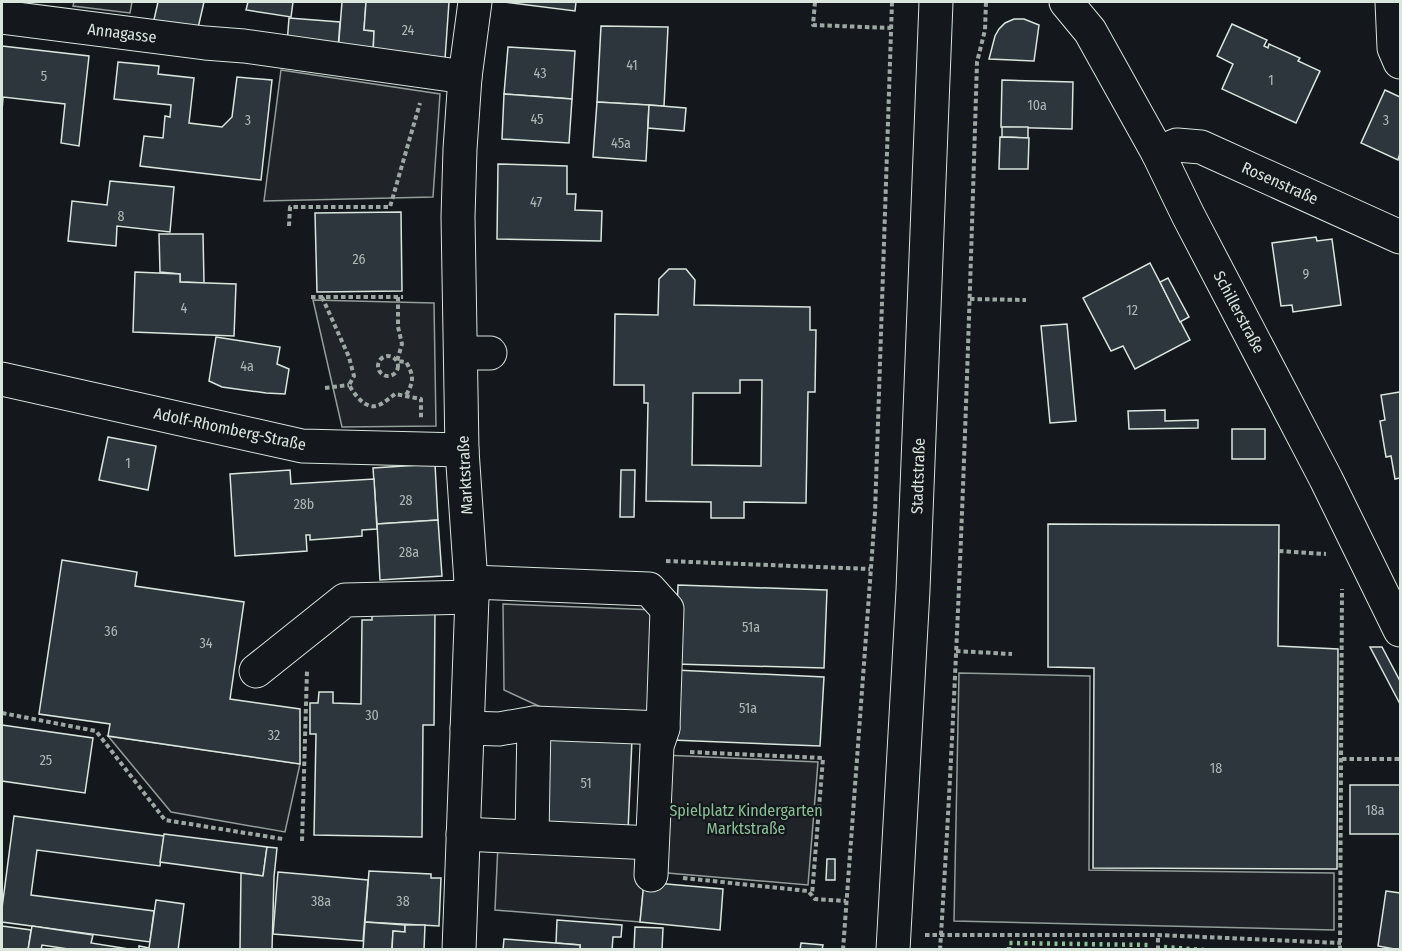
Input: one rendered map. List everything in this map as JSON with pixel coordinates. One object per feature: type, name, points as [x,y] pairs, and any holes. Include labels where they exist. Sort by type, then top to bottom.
[{"type":"street","name":"Marktstraße","points":[[459,950],[471,581],[462,450],[462,408],[476,353],[458,217],[460,149],[450,75],[475,2]]},
{"type":"street","name":"Stadtstraße","points":[[893,950],[914,579],[936,2]]},
{"type":"street","name":"Schillerstraße","points":[[1066,2],[1089,30],[1158,153],[1401,630]]},
{"type":"street","points":[[1392,2],[1394,48],[1401,62]]},
{"type":"street","name":"Annagasse","points":[[2,17],[173,39],[243,45],[450,75]]},
{"type":"street","name":"Rosenstraße","points":[[1158,153],[1178,145],[1201,147],[1401,237]]},
{"type":"street","name":"Adolf-Rhomberg-Straße","points":[[2,379],[302,446],[462,450]]},
{"type":"street","points":[[256,671],[345,600],[471,581],[616,571]]},
{"type":"street","points":[[471,581],[649,589],[666,609],[651,875]]},
{"type":"street","points":[[467,728],[499,729],[534,723],[660,739]]},
{"type":"street","points":[[532,837],[534,723]]},
{"type":"street","points":[[463,834],[652,843]]},
{"type":"path","points":[[815,2],[813,25],[891,28]]},
{"type":"path","points":[[843,950],[875,513],[892,2]]},
{"type":"path","points":[[940,950],[956,651],[977,62],[985,30],[986,2]]},
{"type":"path","points":[[289,226],[290,207],[390,207],[423,93],[450,75]]},
{"type":"path","points":[[311,297],[400,297],[398,327],[402,344],[396,361],[398,367],[393,375],[386,376],[381,373],[378,363],[383,357],[390,356],[396,361],[406,362],[413,374],[412,386],[406,395]]},
{"type":"path","points":[[322,297],[349,357],[354,376],[349,386]]},
{"type":"path","points":[[970,299],[1026,300]]},
{"type":"path","points":[[325,388],[349,386]]},
{"type":"path","points":[[349,386],[357,397],[369,405],[379,406],[395,394],[421,399],[421,426]]},
{"type":"path","points":[[1279,551],[1332,555]]},
{"type":"path","points":[[662,560],[870,569]]},
{"type":"path","points":[[1340,950],[1342,580]]},
{"type":"path","points":[[302,841],[309,628]]},
{"type":"path","points":[[956,651],[1012,654]]},
{"type":"path","points":[[2,713],[96,731],[165,820],[283,839]]},
{"type":"path","points":[[660,739],[824,758],[812,895]]},
{"type":"path","points":[[1342,759],[1401,759]]},
{"type":"path","points":[[651,875],[808,891],[815,899],[846,901]]},
{"type":"path","points":[[940,935],[1158,935],[1341,943]]},
{"type":"path","points":[[1158,935],[1158,950]]},
{"type":"green space","points":[[74,2],[132,2],[130,13],[73,6]]},
{"type":"green space","points":[[281,70],[440,94],[433,197],[264,201]]},
{"type":"green space","points":[[313,300],[434,303],[436,426],[342,427]]},
{"type":"green space","points":[[503,604],[656,610],[651,723],[569,720],[504,690]]},
{"type":"green space","points":[[959,673],[1090,676],[1089,870],[1334,873],[1334,930],[954,921]]},
{"type":"green space","points":[[108,736],[300,764],[285,832],[171,812]]},
{"type":"green space","name":"Spielplatz Kindergarten Marktstraße","points":[[663,755],[818,762],[808,885],[656,872]]},
{"type":"green space","points":[[652,843],[644,882],[640,922],[495,910],[498,844]]},
{"type":"building","points":[[158,2],[204,2],[198,28],[153,24]]},
{"type":"building","points":[[248,2],[293,2],[291,17],[246,10]]},
{"type":"building","points":[[342,2],[366,2],[364,30],[374,31],[373,55],[338,52]]},
{"type":"building","points":[[366,2],[449,2],[445,59],[373,55],[374,31],[364,30]]},
{"type":"building","points":[[504,2],[576,2],[575,11]]},
{"type":"building","points":[[289,18],[340,22],[338,48],[287,44]]},
{"type":"building","points":[[1014,19],[1024,19],[1039,25],[1034,61],[989,59],[999,29]]},
{"type":"building","points":[[1232,24],[1267,40],[1264,46],[1268,48],[1269,44],[1300,58],[1298,61],[1320,71],[1296,123],[1222,89],[1233,64],[1217,56]]},
{"type":"building","points":[[601,26],[668,27],[664,106],[597,102]]},
{"type":"building","points":[[2,46],[89,56],[79,146],[61,143],[65,104],[3,97],[2,111]]},
{"type":"building","points":[[508,47],[575,51],[572,99],[504,94]]},
{"type":"building","points":[[118,62],[159,66],[158,74],[194,78],[189,123],[222,127],[232,117],[237,77],[272,80],[261,180],[140,166],[144,136],[163,138],[165,116],[170,117],[171,105],[114,99]]},
{"type":"building","points":[[1002,80],[1073,82],[1072,129],[1001,127]]},
{"type":"building","points":[[1385,90],[1400,97],[1398,160],[1361,143]]},
{"type":"building","points":[[504,94],[572,99],[569,143],[502,139]]},
{"type":"building","points":[[597,102],[649,105],[646,161],[593,157]]},
{"type":"building","points":[[649,105],[686,108],[684,131],[648,128]]},
{"type":"building","points":[[1002,127],[1028,127],[1028,138],[1002,137]]},
{"type":"building","points":[[1000,137],[1029,138],[1028,169],[999,169]]},
{"type":"building","points":[[498,164],[567,166],[567,194],[576,194],[575,210],[602,211],[601,241],[497,239]]},
{"type":"building","points":[[110,181],[174,187],[170,232],[117,226],[116,246],[68,241],[72,201],[107,205]]},
{"type":"building","points":[[401,212],[402,291],[317,292],[315,213]]},
{"type":"building","points":[[159,234],[203,234],[204,283],[180,282],[180,274],[160,272]]},
{"type":"building","points":[[1316,237],[1317,241],[1332,239],[1341,305],[1293,312],[1292,305],[1281,306],[1272,243]]},
{"type":"building","points":[[1150,263],[1190,340],[1135,369],[1123,346],[1111,351],[1083,298]]},
{"type":"building","points":[[669,269],[686,269],[695,280],[694,305],[810,307],[810,330],[816,330],[815,392],[808,392],[806,503],[744,502],[744,518],[711,518],[711,502],[646,501],[648,403],[644,403],[644,385],[614,385],[615,314],[658,315],[659,279]],"holes":[[[740,380],[762,380],[761,466],[692,465],[693,393],[740,393]]]},
{"type":"building","points":[[135,272],[180,274],[180,282],[236,284],[234,336],[133,332]]},
{"type":"building","points":[[1168,278],[1189,317],[1180,322],[1160,282]]},
{"type":"building","points":[[1067,324],[1076,421],[1050,423],[1041,326]]},
{"type":"building","points":[[216,337],[280,347],[277,364],[289,369],[285,394],[222,387],[209,381]]},
{"type":"building","points":[[1400,392],[1400,478],[1395,479],[1391,456],[1386,457],[1380,421],[1385,420],[1381,395]]},
{"type":"building","points":[[1165,410],[1165,421],[1198,420],[1198,428],[1129,429],[1128,411]]},
{"type":"building","points":[[1232,429],[1265,429],[1265,459],[1232,459]]},
{"type":"building","points":[[108,437],[156,446],[148,490],[99,480]]},
{"type":"building","points":[[435,464],[438,520],[377,524],[373,468]]},
{"type":"building","points":[[290,470],[291,484],[374,479],[377,529],[362,530],[362,536],[310,540],[310,535],[306,535],[307,551],[235,556],[230,474]]},
{"type":"building","points":[[621,470],[635,470],[634,517],[620,517]]},
{"type":"building","points":[[438,520],[442,576],[380,580],[377,524]]},
{"type":"building","points":[[1048,524],[1279,525],[1278,646],[1338,649],[1337,869],[1093,868],[1094,668],[1048,667]]},
{"type":"building","points":[[62,560],[137,572],[135,586],[244,602],[230,699],[300,709],[300,764],[108,736],[110,724],[39,714]]},
{"type":"building","points":[[678,585],[827,590],[824,668],[675,664]]},
{"type":"building","points":[[372,608],[435,609],[434,725],[423,725],[422,837],[314,835],[316,734],[310,734],[310,703],[318,703],[319,692],[333,692],[333,703],[361,704],[362,620],[372,620]]},
{"type":"building","points":[[1370,647],[1382,647],[1400,681],[1400,704]]},
{"type":"building","points":[[675,670],[824,677],[820,746],[672,740]]},
{"type":"building","points":[[2,725],[93,738],[85,793],[2,781]]},
{"type":"building","points":[[544,736],[632,739],[628,831],[540,828]]},
{"type":"building","points":[[1350,785],[1400,785],[1400,834],[1350,834]]},
{"type":"building","points":[[14,816],[164,836],[160,866],[37,850],[31,895],[154,911],[150,942],[2,922]]},
{"type":"building","points":[[164,834],[267,847],[263,876],[160,862]]},
{"type":"building","points":[[267,847],[277,848],[272,950],[240,950],[241,873],[263,876]]},
{"type":"building","points":[[827,859],[835,859],[835,880],[826,880]]},
{"type":"building","points":[[369,871],[431,874],[431,878],[441,878],[439,926],[365,922]]},
{"type":"building","points":[[278,872],[368,880],[363,941],[273,934]]},
{"type":"building","points":[[644,882],[723,889],[720,930],[640,922]]},
{"type":"building","points":[[1386,891],[1400,893],[1400,950],[1378,946]]},
{"type":"building","points":[[156,900],[184,904],[178,950],[139,950],[139,946],[149,948]]},
{"type":"building","points":[[557,920],[622,925],[621,937],[613,937],[612,950],[580,950],[580,945],[556,943]]},
{"type":"building","points":[[365,922],[405,925],[405,932],[393,931],[392,950],[363,950]]},
{"type":"building","points":[[405,925],[425,925],[424,950],[392,950],[393,931],[405,932]]},
{"type":"building","points":[[2,926],[31,930],[28,950],[2,950]]},
{"type":"building","points":[[32,926],[93,935],[91,943],[135,950],[75,950],[42,945],[41,950],[28,950]]},
{"type":"building","points":[[635,927],[663,928],[662,950],[634,950]]},
{"type":"building","points":[[504,939],[580,945],[580,950],[503,950]]},
{"type":"building","points":[[801,943],[823,945],[822,950],[800,950]]},
{"type":"hedge","points":[[1009,950],[1009,943],[1150,945]]},
{"type":"hedge","points":[[1164,947],[1204,950]]}]
